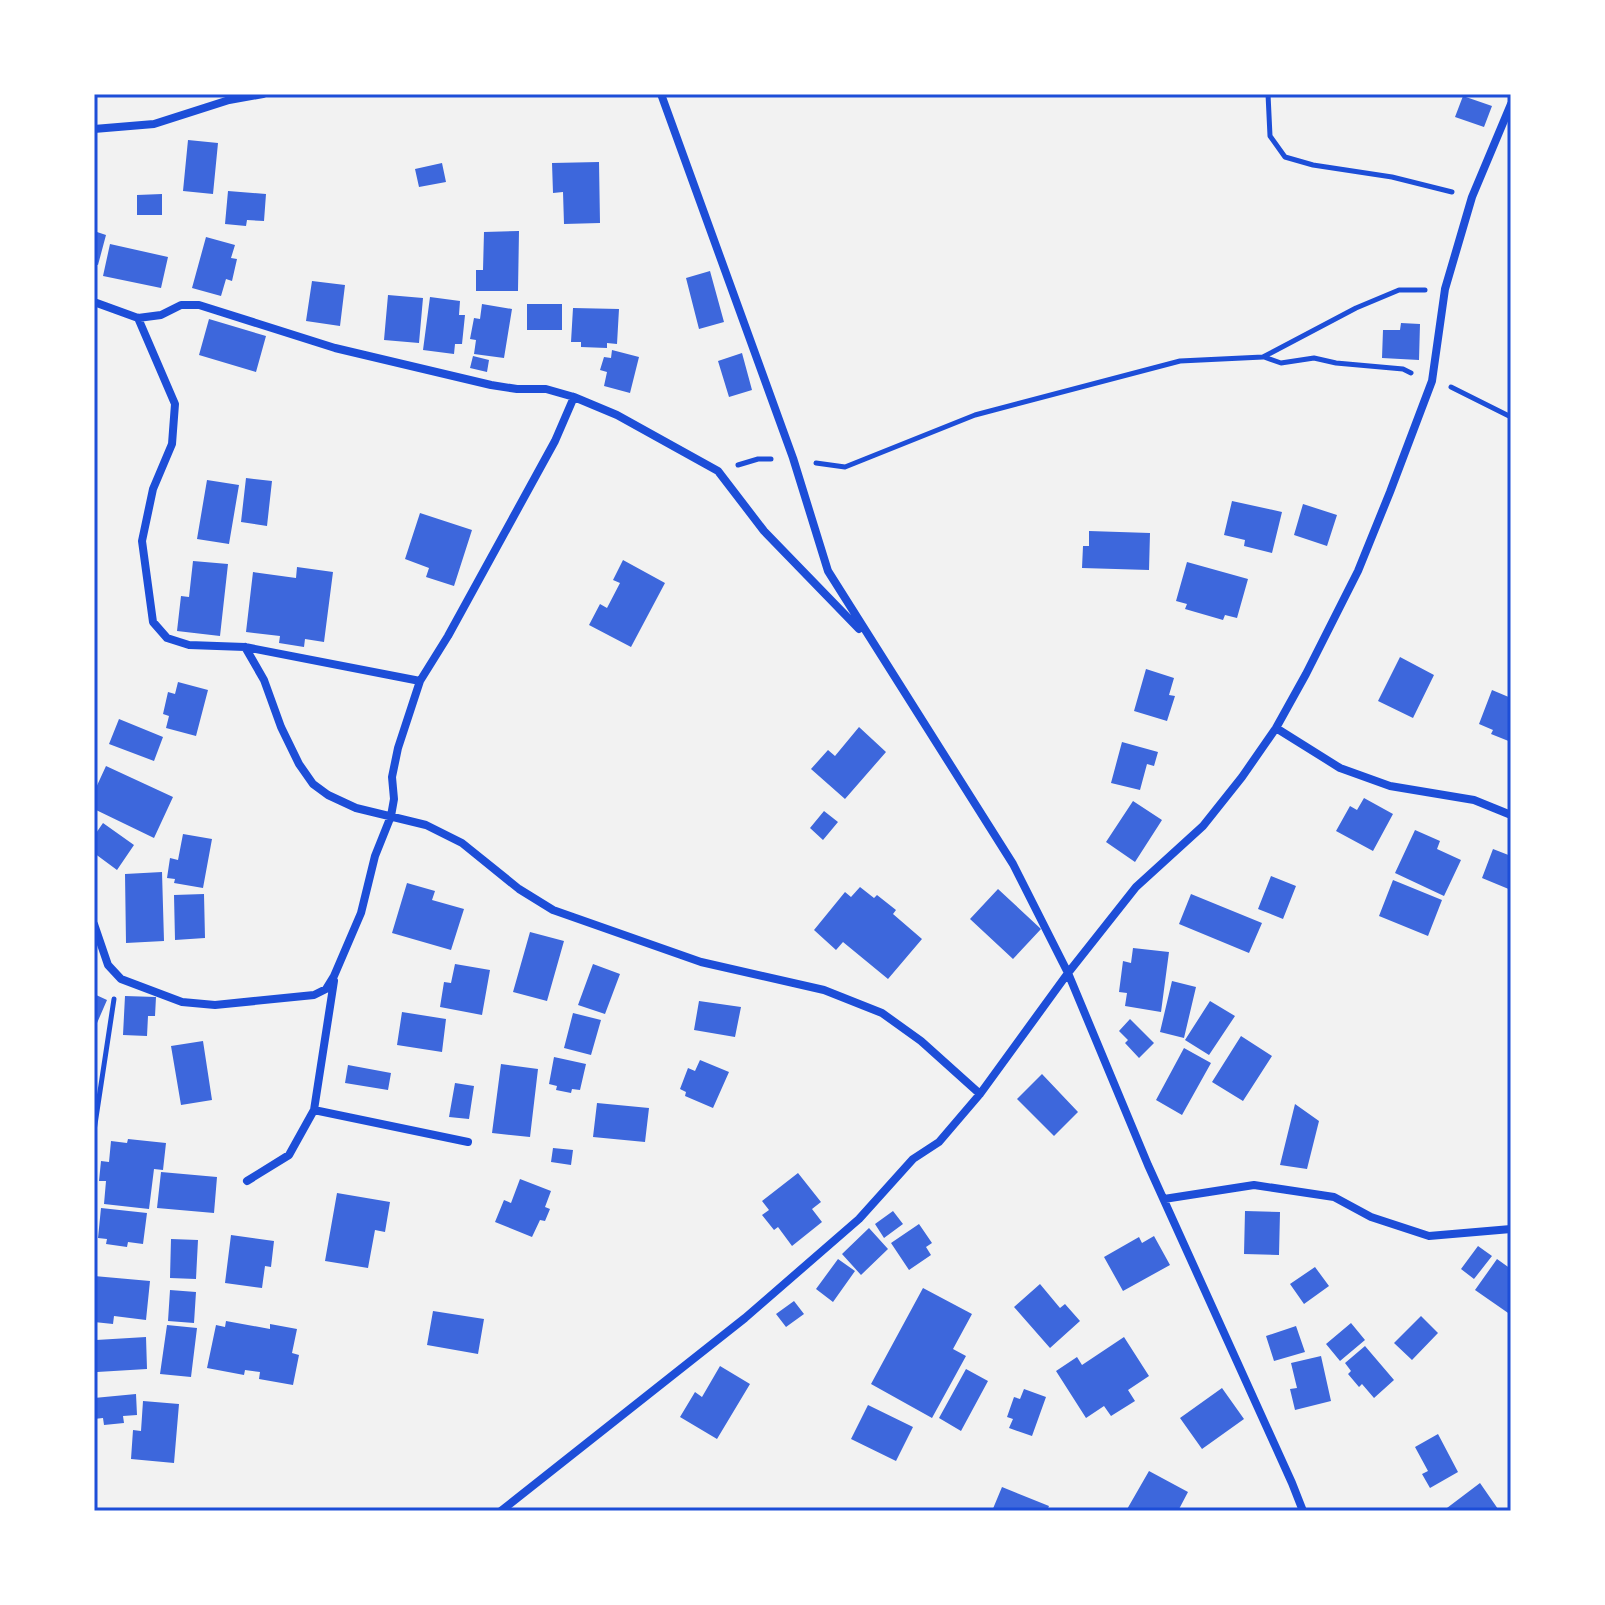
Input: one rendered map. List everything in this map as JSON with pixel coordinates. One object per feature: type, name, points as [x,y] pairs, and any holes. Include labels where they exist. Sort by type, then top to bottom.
[{"type":"street","points":[[94,129],[154,124],[229,100],[263,94]]},
{"type":"street","points":[[658,95],[793,458],[828,571],[1000,842],[1068,973],[1164,1199],[1303,1511]]},
{"type":"street","points":[[501,1511],[745,1318],[859,1219],[913,1159],[939,1142],[980,1094],[1068,973],[1136,887],[1203,826],[1242,777],[1276,728],[1358,571],[1432,381],[1445,289],[1472,197],[1511,104]]},
{"type":"street","points":[[94,302],[138,318],[161,315],[181,305],[199,305],[349,351],[491,385],[546,389],[617,415],[718,471],[773,541],[869,639]]},
{"type":"street","points":[[138,318],[175,404],[172,444],[153,489],[142,541],[153,622],[167,638],[189,645],[245,647],[420,681]]},
{"type":"street","points":[[94,924],[108,965],[121,979],[182,1002],[215,1005],[314,995],[326,989],[361,913],[375,856],[391,816],[394,799],[392,777],[398,748],[420,681],[555,441],[574,397]]},
{"type":"street","points":[[245,647],[264,680],[287,740],[313,784],[328,795],[356,808],[426,825],[462,843],[519,889],[553,910],[701,962],[824,990],[882,1013],[921,1041],[980,1094]]},
{"type":"street","points":[[1276,728],[1340,768],[1390,786],[1474,800],[1511,815]]},
{"type":"street","points":[[247,1181],[289,1155],[314,1110],[334,976]]},
{"type":"street","points":[[314,1110],[468,1142]]},
{"type":"street","points":[[1164,1199],[1254,1185],[1334,1197],[1371,1217],[1429,1236],[1511,1229]]},
{"type":"path","points":[[1268,94],[1270,136],[1285,157],[1313,165],[1392,177],[1472,197]]},
{"type":"path","points":[[1263,357],[1356,308],[1399,290],[1445,289]]},
{"type":"path","points":[[718,471],[758,459],[793,458],[845,467],[975,415],[1180,361],[1263,357],[1281,363],[1314,358],[1403,369],[1455,388],[1511,417]]},
{"type":"path","points":[[94,1131],[114,996],[121,979]]},
{"type":"building","points":[[1463,96],[1492,106],[1484,127],[1455,117]]},
{"type":"building","points":[[188,140],[218,143],[213,194],[183,191]]},
{"type":"building","points":[[599,162],[600,223],[564,224],[563,192],[553,193],[552,163]]},
{"type":"building","points":[[442,163],[446,182],[419,187],[415,169]]},
{"type":"building","points":[[228,191],[266,194],[264,221],[247,220],[246,226],[225,224]]},
{"type":"building","points":[[162,194],[162,215],[137,215],[137,195]]},
{"type":"building","points":[[94,231],[106,235],[98,265],[94,264]]},
{"type":"building","points":[[519,231],[518,291],[476,291],[476,270],[483,270],[484,232]]},
{"type":"building","points":[[206,237],[235,245],[231,258],[237,259],[232,281],[226,279],[221,296],[192,288]]},
{"type":"building","points":[[110,244],[168,257],[161,288],[103,276]]},
{"type":"building","points":[[710,271],[724,322],[699,329],[686,278]]},
{"type":"building","points":[[312,281],[345,285],[340,326],[306,321]]},
{"type":"building","points":[[388,295],[423,298],[419,343],[384,340]]},
{"type":"building","points":[[430,297],[460,301],[459,315],[465,315],[462,344],[455,344],[454,354],[423,350]]},
{"type":"building","points":[[482,304],[512,309],[504,358],[474,354],[476,340],[470,339],[474,318],[480,319]]},
{"type":"building","points":[[527,304],[562,304],[562,330],[527,330]]},
{"type":"building","points":[[573,308],[619,309],[617,344],[607,343],[607,348],[581,347],[581,342],[571,342]]},
{"type":"building","points":[[209,319],[266,336],[256,372],[199,355]]},
{"type":"building","points":[[1401,323],[1420,324],[1419,360],[1382,358],[1383,330],[1400,330]]},
{"type":"building","points":[[612,350],[639,357],[630,393],[604,386],[607,372],[600,370],[604,357],[611,358]]},
{"type":"building","points":[[742,353],[752,390],[729,397],[718,361]]},
{"type":"building","points":[[473,356],[489,360],[487,372],[470,368]]},
{"type":"building","points":[[246,478],[272,481],[267,526],[241,522]]},
{"type":"building","points":[[207,480],[239,485],[229,544],[197,539]]},
{"type":"building","points":[[1232,501],[1282,512],[1272,553],[1244,546],[1245,540],[1224,535]]},
{"type":"building","points":[[1303,504],[1337,515],[1327,546],[1294,535]]},
{"type":"building","points":[[420,513],[472,530],[454,586],[426,577],[429,568],[405,559]]},
{"type":"building","points":[[1089,531],[1150,533],[1149,570],[1082,568],[1083,546],[1089,546]]},
{"type":"building","points":[[623,560],[665,583],[631,647],[589,625],[600,604],[607,608],[620,583],[613,580]]},
{"type":"building","points":[[193,561],[228,564],[220,636],[177,631],[181,596],[189,597]]},
{"type":"building","points":[[1187,562],[1248,579],[1237,618],[1225,615],[1223,620],[1185,609],[1187,604],[1176,601]]},
{"type":"building","points":[[297,567],[333,572],[324,642],[305,639],[304,647],[279,643],[280,636],[246,632],[253,572],[296,578]]},
{"type":"building","points":[[1400,657],[1434,675],[1413,718],[1378,701]]},
{"type":"building","points":[[1146,669],[1174,678],[1169,695],[1175,696],[1167,721],[1134,711]]},
{"type":"building","points":[[178,682],[208,690],[196,736],[166,728],[169,716],[163,714],[168,692],[175,694]]},
{"type":"building","points":[[1492,690],[1511,698],[1511,742],[1491,734],[1493,730],[1479,724]]},
{"type":"building","points":[[119,719],[163,737],[154,761],[109,744]]},
{"type":"building","points":[[859,727],[886,752],[845,799],[811,769],[828,750],[835,756]]},
{"type":"building","points":[[1122,742],[1158,752],[1154,766],[1147,764],[1140,790],[1111,783]]},
{"type":"building","points":[[106,766],[173,797],[154,838],[94,809],[94,792]]},
{"type":"building","points":[[1364,798],[1393,814],[1373,851],[1336,831],[1350,806],[1357,810]]},
{"type":"building","points":[[1133,801],[1162,820],[1135,862],[1106,842]]},
{"type":"building","points":[[824,811],[838,822],[823,840],[810,828]]},
{"type":"building","points":[[103,823],[134,845],[117,870],[94,853],[94,836]]},
{"type":"building","points":[[1415,830],[1440,841],[1437,849],[1461,860],[1444,896],[1395,873]]},
{"type":"building","points":[[183,834],[212,839],[203,888],[174,883],[175,879],[167,878],[170,858],[178,860]]},
{"type":"building","points":[[1493,849],[1511,856],[1511,890],[1482,878]]},
{"type":"building","points":[[162,872],[164,941],[126,943],[125,874]]},
{"type":"building","points":[[1271,876],[1296,886],[1283,919],[1258,909]]},
{"type":"building","points":[[1393,880],[1442,900],[1428,936],[1379,916]]},
{"type":"building","points":[[407,883],[435,891],[432,900],[464,909],[451,950],[392,933]]},
{"type":"building","points":[[860,887],[874,898],[877,895],[896,910],[893,914],[922,939],[888,979],[843,942],[836,950],[814,930],[845,892],[851,897]]},
{"type":"building","points":[[998,889],[1041,929],[1013,959],[970,919]]},
{"type":"building","points":[[204,894],[205,938],[175,940],[174,895]]},
{"type":"building","points":[[1191,894],[1262,923],[1249,953],[1179,924]]},
{"type":"building","points":[[530,932],[564,941],[547,1001],[513,992]]},
{"type":"building","points":[[1133,948],[1169,952],[1161,1012],[1125,1006],[1127,993],[1119,992],[1123,961],[1131,963]]},
{"type":"building","points":[[455,964],[490,970],[482,1015],[440,1007],[444,982],[451,983]]},
{"type":"building","points":[[593,964],[620,974],[605,1014],[578,1005]]},
{"type":"building","points":[[1172,981],[1196,987],[1184,1038],[1160,1032]]},
{"type":"building","points":[[94,994],[107,1000],[94,1030]]},
{"type":"building","points":[[125,996],[156,997],[155,1016],[148,1016],[147,1036],[123,1035]]},
{"type":"building","points":[[699,1001],[741,1007],[735,1037],[694,1030]]},
{"type":"building","points":[[1210,1001],[1235,1016],[1209,1055],[1185,1040]]},
{"type":"building","points":[[402,1012],[446,1019],[442,1052],[397,1045]]},
{"type":"building","points":[[573,1013],[601,1020],[591,1055],[564,1048]]},
{"type":"building","points":[[1130,1019],[1154,1043],[1139,1058],[1119,1031]]},
{"type":"building","points":[[1241,1036],[1272,1056],[1243,1101],[1212,1082]]},
{"type":"building","points":[[203,1041],[212,1100],[181,1105],[171,1046]]},
{"type":"building","points":[[1184,1048],[1211,1063],[1182,1115],[1156,1100]]},
{"type":"building","points":[[554,1057],[586,1064],[580,1090],[572,1089],[571,1093],[556,1090],[557,1086],[549,1084]]},
{"type":"building","points":[[700,1060],[729,1072],[713,1108],[685,1096],[686,1092],[680,1089],[688,1068],[695,1071]]},
{"type":"building","points":[[501,1064],[538,1069],[530,1137],[492,1133]]},
{"type":"building","points":[[348,1065],[391,1073],[388,1090],[345,1083]]},
{"type":"building","points":[[1042,1074],[1078,1112],[1054,1136],[1017,1099]]},
{"type":"building","points":[[455,1083],[474,1086],[469,1119],[449,1117]]},
{"type":"building","points":[[597,1103],[649,1108],[645,1142],[593,1137]]},
{"type":"building","points":[[1295,1104],[1319,1121],[1307,1169],[1280,1165]]},
{"type":"building","points":[[128,1139],[166,1143],[163,1170],[154,1169],[149,1209],[104,1204],[106,1181],[99,1181],[101,1161],[109,1162],[111,1141],[127,1143]]},
{"type":"building","points":[[553,1148],[573,1150],[571,1165],[551,1162]]},
{"type":"building","points":[[161,1172],[217,1177],[214,1213],[157,1208]]},
{"type":"building","points":[[798,1173],[821,1202],[812,1209],[822,1222],[792,1246],[778,1227],[774,1230],[762,1215],[769,1210],[762,1201]]},
{"type":"building","points":[[520,1179],[551,1191],[545,1207],[550,1209],[545,1221],[540,1220],[532,1237],[495,1222],[504,1200],[511,1203]]},
{"type":"building","points":[[337,1193],[390,1202],[385,1232],[375,1230],[368,1268],[325,1261]]},
{"type":"building","points":[[101,1208],[147,1213],[143,1244],[128,1242],[127,1247],[106,1244],[107,1239],[98,1238]]},
{"type":"building","points":[[893,1211],[903,1224],[884,1238],[875,1224]]},
{"type":"building","points":[[1245,1211],[1280,1212],[1279,1255],[1244,1254]]},
{"type":"building","points":[[919,1224],[932,1243],[926,1247],[931,1255],[909,1270],[891,1243]]},
{"type":"building","points":[[869,1228],[888,1249],[861,1275],[842,1254]]},
{"type":"building","points":[[231,1235],[274,1241],[271,1267],[265,1266],[262,1288],[225,1283]]},
{"type":"building","points":[[1154,1236],[1170,1265],[1123,1291],[1104,1257],[1139,1237],[1142,1243]]},
{"type":"building","points":[[171,1239],[198,1240],[196,1279],[170,1278]]},
{"type":"building","points":[[1478,1246],[1492,1256],[1474,1279],[1461,1269]]},
{"type":"building","points":[[838,1259],[855,1271],[833,1302],[816,1289]]},
{"type":"building","points":[[1497,1259],[1511,1269],[1511,1315],[1475,1290]]},
{"type":"building","points":[[1315,1267],[1329,1286],[1304,1304],[1290,1284]]},
{"type":"building","points":[[94,1276],[150,1281],[146,1320],[114,1316],[113,1324],[94,1322]]},
{"type":"building","points":[[1040,1284],[1060,1308],[1065,1304],[1080,1321],[1050,1348],[1014,1307]]},
{"type":"building","points":[[923,1288],[972,1314],[953,1349],[966,1356],[932,1418],[871,1384]]},
{"type":"building","points":[[170,1290],[196,1292],[194,1323],[168,1321]]},
{"type":"building","points":[[794,1301],[804,1314],[786,1327],[776,1314]]},
{"type":"building","points":[[433,1311],[484,1319],[478,1354],[427,1345]]},
{"type":"building","points":[[1421,1316],[1438,1333],[1412,1360],[1394,1343]]},
{"type":"building","points":[[226,1321],[270,1329],[270,1324],[297,1329],[292,1353],[299,1355],[293,1385],[259,1379],[260,1372],[245,1370],[244,1375],[207,1368],[216,1325],[225,1327]]},
{"type":"building","points":[[1351,1323],[1365,1340],[1340,1361],[1326,1344]]},
{"type":"building","points":[[167,1325],[197,1328],[191,1377],[160,1374]]},
{"type":"building","points":[[1296,1326],[1305,1352],[1274,1361],[1266,1336]]},
{"type":"building","points":[[146,1337],[147,1369],[97,1372],[96,1340]]},
{"type":"building","points":[[1124,1337],[1149,1376],[1128,1390],[1135,1401],[1111,1416],[1104,1406],[1086,1418],[1056,1371],[1077,1357],[1082,1365]]},
{"type":"building","points":[[1365,1346],[1394,1380],[1374,1398],[1348,1374],[1351,1371],[1345,1363]]},
{"type":"building","points":[[1321,1356],[1331,1401],[1295,1410],[1290,1389],[1297,1388],[1291,1363]]},
{"type":"building","points":[[720,1366],[750,1384],[717,1439],[680,1417],[695,1392],[702,1397]]},
{"type":"building","points":[[966,1369],[988,1381],[961,1431],[939,1418]]},
{"type":"building","points":[[1222,1388],[1244,1419],[1202,1449],[1180,1418]]},
{"type":"building","points":[[1024,1389],[1046,1397],[1032,1436],[1009,1428],[1013,1419],[1007,1417],[1014,1397],[1020,1399]]},
{"type":"building","points":[[136,1394],[137,1415],[123,1416],[124,1423],[104,1425],[103,1418],[94,1419],[94,1398]]},
{"type":"building","points":[[143,1401],[179,1404],[174,1463],[131,1459],[133,1430],[141,1431]]},
{"type":"building","points":[[868,1405],[913,1427],[896,1461],[851,1439]]},
{"type":"building","points":[[1438,1434],[1458,1472],[1430,1488],[1422,1474],[1428,1471],[1415,1447]]},
{"type":"building","points":[[1149,1471],[1188,1492],[1178,1511],[1126,1511]]},
{"type":"building","points":[[1480,1483],[1498,1509],[1443,1511]]},
{"type":"building","points":[[1002,1487],[1049,1506],[1047,1511],[992,1511]]}]
